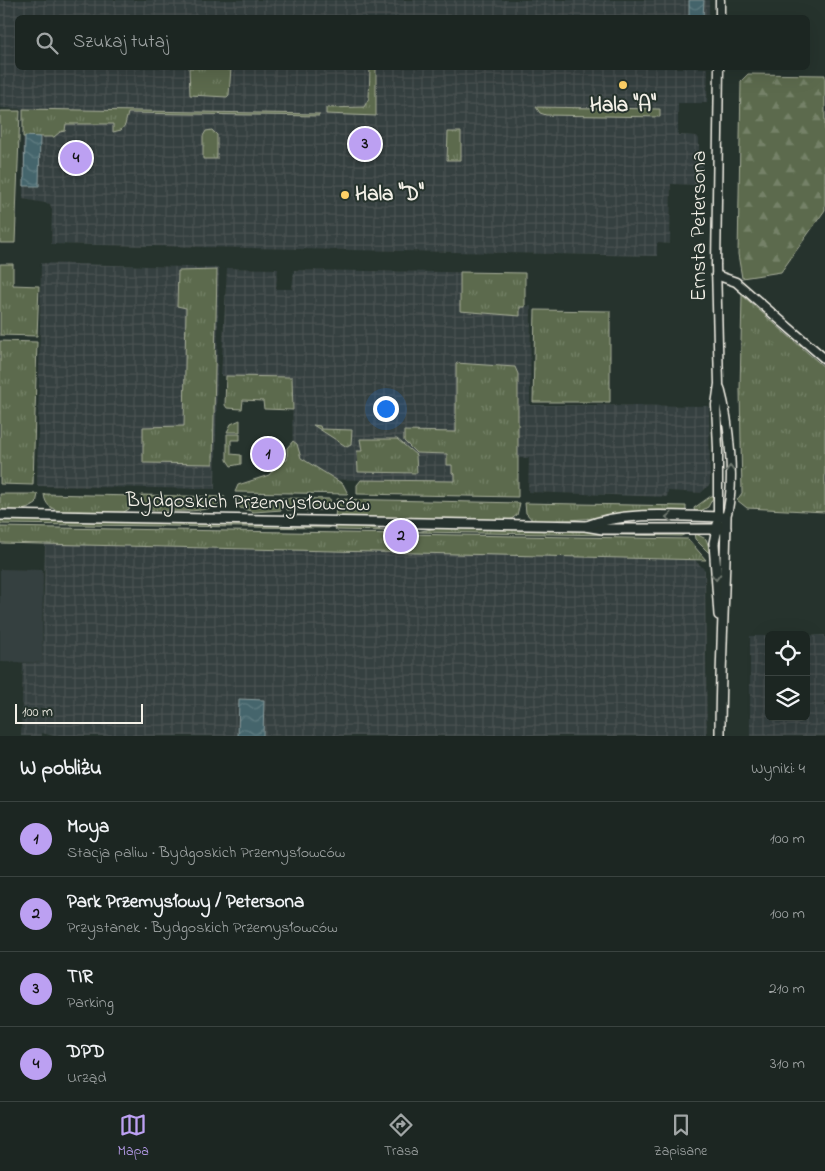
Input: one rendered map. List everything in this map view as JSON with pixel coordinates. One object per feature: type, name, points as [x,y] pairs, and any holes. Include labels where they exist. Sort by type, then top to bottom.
[{"type":"street","points":[[720,0],[720,15]]},
{"type":"street","name":"Ernsta Petersona","points":[[718,70],[716,275],[719,384],[716,405],[725,586],[721,628],[720,736]]},
{"type":"street","points":[[716,275],[736,282],[825,359]]},
{"type":"street","name":"Ernsta Petersona","points":[[719,384],[724,404],[729,452],[730,502],[722,517]]},
{"type":"street","name":"Bydgoskich Przemysłowców","points":[[0,515],[585,526],[603,529],[722,529]]},
{"type":"street","name":"Bydgoskich Przemysłowców","points":[[585,526],[602,520],[646,517],[722,517]]},
{"type":"shaded area","points":[[0,0],[709,0],[709,15],[15,15],[15,70],[708,70],[707,103],[678,103],[678,135],[697,136],[699,139],[699,150],[703,150],[702,185],[671,184],[670,244],[657,243],[657,256],[51,244],[52,210],[50,204],[23,199],[23,109],[0,108]]},
{"type":"shaded area","points":[[41,263],[219,268],[215,489],[37,486]]},
{"type":"shaded area","points":[[227,268],[278,269],[276,289],[292,289],[294,270],[525,273],[525,306],[531,306],[530,405],[709,406],[710,484],[701,493],[668,491],[667,497],[528,492],[529,458],[505,457],[455,481],[293,479],[292,377],[221,376]]},
{"type":"shaded area","points":[[45,544],[477,554],[690,555],[705,570],[707,736],[54,736],[42,733],[42,736],[21,736],[23,663],[42,663]]},
{"type":"shaded area","points":[[0,569],[43,570],[42,663],[0,662]]},
{"type":"shaded area","points":[[825,635],[825,736],[750,736],[750,636],[765,636],[765,721],[810,721],[810,636]]},
{"type":"green space","points":[[189,70],[231,70],[229,95],[227,97],[190,95]]},
{"type":"green space","points":[[370,70],[376,70],[376,116],[326,114],[326,108],[364,107],[369,98]]},
{"type":"green space","points":[[748,74],[825,75],[825,210],[781,272],[742,278],[738,254],[741,81]]},
{"type":"green space","points":[[536,107],[660,109],[660,117],[546,115],[540,113]]},
{"type":"green space","points":[[23,109],[319,114],[319,116],[128,113],[125,125],[121,130],[113,132],[113,124],[66,124],[65,131],[60,132],[54,137],[23,137]]},
{"type":"green space","points":[[0,111],[20,111],[15,243],[0,243]]},
{"type":"green space","points":[[212,130],[217,135],[217,159],[203,159],[203,136],[206,131]]},
{"type":"green space","points":[[448,132],[461,132],[461,160],[447,160]]},
{"type":"green space","points":[[0,264],[13,264],[13,285],[39,286],[37,336],[0,335]]},
{"type":"green space","points":[[217,270],[213,464],[143,463],[143,427],[184,426],[186,308],[177,306],[178,271]]},
{"type":"green space","points":[[460,272],[525,273],[525,307],[520,307],[520,316],[460,311]]},
{"type":"green space","points":[[742,295],[825,368],[825,512],[747,508],[737,500],[742,493],[740,390]]},
{"type":"green space","points":[[535,310],[610,311],[610,402],[533,402]]},
{"type":"green space","points":[[0,341],[37,342],[33,485],[0,484]]},
{"type":"green space","points":[[456,363],[515,367],[518,374],[518,497],[357,494],[357,485],[361,480],[455,481],[452,465],[447,465],[447,454],[416,453],[404,441],[404,431],[456,432]]},
{"type":"green space","points":[[226,376],[292,377],[293,410],[264,409],[263,401],[243,400],[242,409],[227,408],[225,405]]},
{"type":"green space","points":[[240,420],[240,432],[227,432],[231,424]]},
{"type":"green space","points":[[313,425],[320,426],[321,429],[352,430],[351,445],[347,447]]},
{"type":"green space","points":[[227,434],[240,434],[240,440],[231,440],[231,454],[241,455],[241,464],[231,466],[227,460]]},
{"type":"green space","points":[[360,439],[397,439],[416,455],[417,473],[358,472],[357,451],[362,451]]},
{"type":"green space","points":[[293,441],[297,444],[301,458],[343,484],[348,494],[235,492],[238,485],[269,475],[280,461],[287,460],[287,448]]},
{"type":"green space","points":[[0,494],[38,494],[36,504],[32,507],[23,510],[0,511]]},
{"type":"green space","points":[[44,494],[135,496],[129,509],[122,513],[62,512],[49,506]]},
{"type":"green space","points":[[141,495],[225,497],[221,503],[204,510],[152,511],[143,502]]},
{"type":"green space","points":[[711,496],[714,496],[708,507],[695,514],[694,508]]},
{"type":"green space","points":[[235,497],[330,499],[332,508],[330,510],[287,510],[287,507],[282,507],[282,510],[254,512],[240,508]]},
{"type":"green space","points":[[337,499],[520,503],[517,515],[510,520],[335,517]]},
{"type":"green space","points":[[525,503],[686,506],[686,514],[533,521],[526,513]]},
{"type":"green space","points":[[0,520],[329,526],[329,528],[0,524]]},
{"type":"green space","points":[[334,526],[364,527],[390,531],[336,530]]},
{"type":"green space","points":[[0,527],[688,539],[706,560],[0,543]]},
{"type":"green space","points":[[437,528],[686,534],[681,536],[416,532]]},
{"type":"green space","points":[[694,533],[706,539],[711,553],[695,539]]},
{"type":"water","points":[[689,0],[704,0],[703,15],[689,15]]},
{"type":"water","points":[[25,136],[40,137],[39,186],[24,186]]},
{"type":"water","points":[[239,699],[264,700],[263,736],[238,736]]},
{"type":"place","name":"Hala \"A\"","points":[[623,85]]},
{"type":"place","name":"TIR","points":[[365,144]]},
{"type":"place","name":"DPD","points":[[76,158]]},
{"type":"place","name":"Hala \"D\"","points":[[345,195]]},
{"type":"place","name":"Moya","points":[[268,454]]},
{"type":"place","name":"Park Przemysłowy / Petersona","points":[[401,536]]}]
